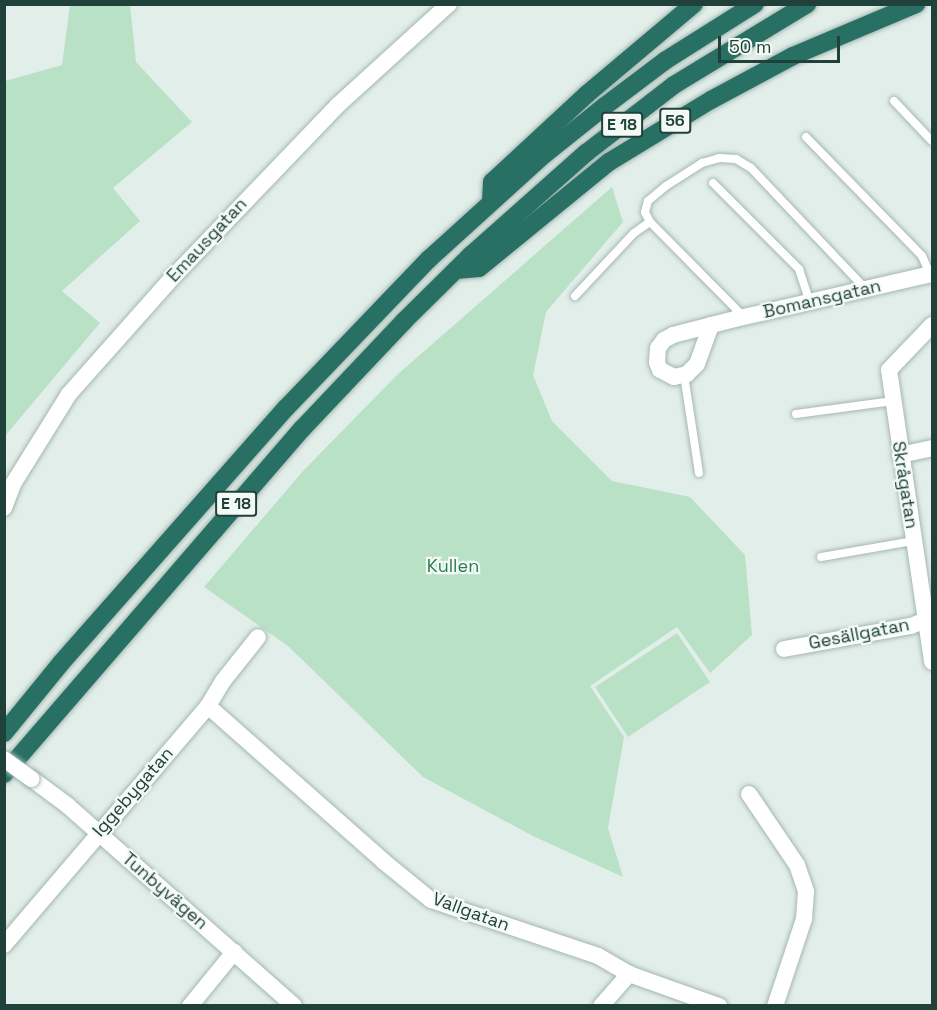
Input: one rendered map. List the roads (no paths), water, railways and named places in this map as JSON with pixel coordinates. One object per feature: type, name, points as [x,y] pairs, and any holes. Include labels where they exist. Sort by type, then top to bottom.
[{"type":"highway","points":[[491,201],[492,182],[610,74],[694,4]]},
{"type":"highway","name":"E 18","points":[[4,733],[68,654],[287,407],[383,305],[491,201],[566,136],[628,88],[755,4]]},
{"type":"highway","name":"E 18","points":[[4,774],[264,472],[336,393],[456,270],[520,210],[628,120],[725,52],[807,4]]},
{"type":"highway","name":"56","points":[[456,270],[479,268],[555,203],[609,162],[702,105],[793,56],[916,4]]},
{"type":"street","name":"Emausgatan","points":[[4,508],[13,484],[69,394],[173,277],[338,105],[449,4]]},
{"type":"street","name":"Bomansgatan","points":[[684,375],[674,377],[660,370],[657,362],[658,348],[664,340],[673,335],[931,274]]},
{"type":"street","points":[[684,375],[697,364],[711,325]]},
{"type":"street","name":"Skrågatan","points":[[933,325],[889,370],[913,541],[929,618],[933,662]]},
{"type":"street","points":[[900,455],[933,448]]},
{"type":"street","name":"Gesällgatan","points":[[784,649],[911,626],[929,618]]},
{"type":"street","name":"Iggebygatan","points":[[4,945],[98,832],[208,706],[223,681],[258,637]]},
{"type":"street","name":"Vallgatan","points":[[208,706],[383,861],[431,900],[598,956],[629,974],[719,1005]]},
{"type":"street","name":"Tunbyvägen","points":[[4,759],[98,832],[294,1005]]},
{"type":"street","points":[[749,794],[797,865],[806,891],[804,919],[775,1005]]},
{"type":"street","points":[[190,1005],[234,952]]},
{"type":"street","points":[[601,1005],[629,974]]},
{"type":"lane","points":[[894,100],[933,141]]},
{"type":"lane","points":[[806,137],[922,256],[931,274]]},
{"type":"lane","points":[[744,317],[650,222],[645,212],[648,201],[666,186],[702,163],[718,158],[736,159],[751,168],[866,289]]},
{"type":"lane","points":[[713,183],[799,269],[810,302]]},
{"type":"lane","points":[[575,296],[634,233],[650,222]]},
{"type":"lane","points":[[684,375],[699,473]]},
{"type":"lane","points":[[796,414],[893,401]]},
{"type":"lane","points":[[821,557],[913,541]]},
{"type":"park label","name":"Kullen","points":[[453,566]]}]
